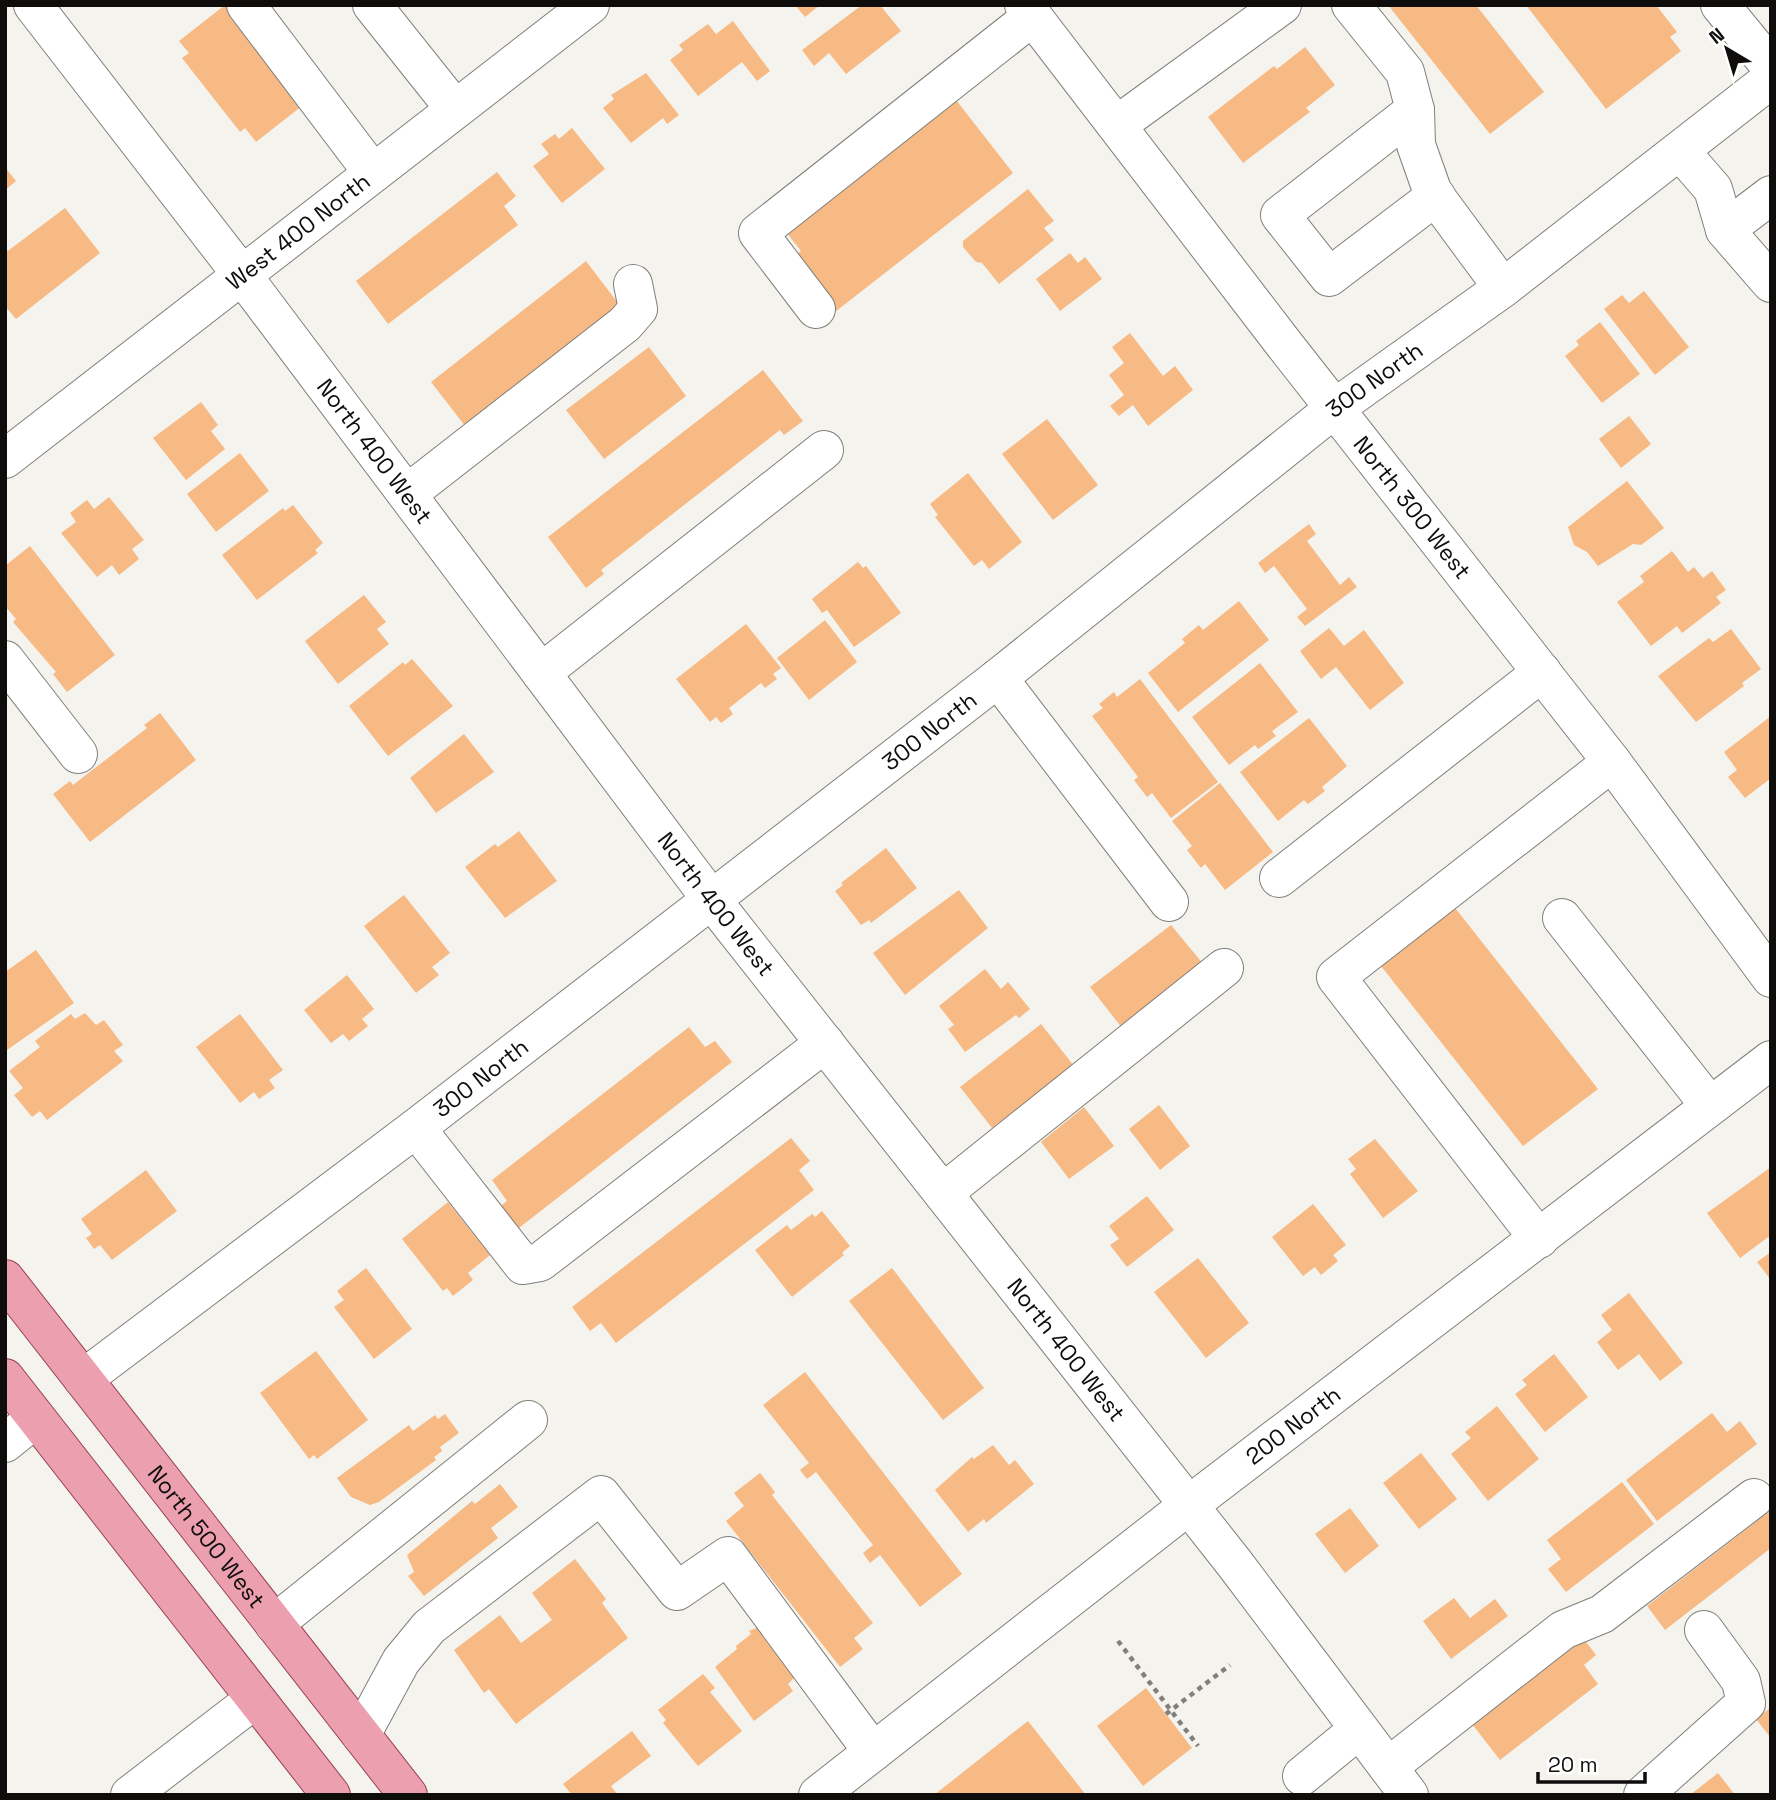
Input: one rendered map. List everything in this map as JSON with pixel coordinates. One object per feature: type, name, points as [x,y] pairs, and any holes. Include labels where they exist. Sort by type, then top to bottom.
[{"type":"main road","name":"North 500 West","points":[[5,1279],[408,1795]]},
{"type":"main road","points":[[5,1378],[255,1699],[321,1791]]},
{"type":"street","name":"North 400 West","points":[[33,5],[242,275],[711,899],[1189,1505],[1398,1781]]},
{"type":"street","points":[[246,5],[373,173]]},
{"type":"street","points":[[372,5],[455,109]]},
{"type":"street","name":"West 400 North","points":[[5,459],[590,5]]},
{"type":"street","points":[[1117,125],[1282,5]]},
{"type":"street","points":[[1351,5],[1405,72],[1415,110],[1416,145],[1436,196],[1503,288]]},
{"type":"street","points":[[1720,5],[1771,67]]},
{"type":"street","points":[[816,309],[758,233],[1029,11]]},
{"type":"street","name":"North 300 West","points":[[1029,11],[1612,762],[1771,978]]},
{"type":"street","name":"300 North","points":[[83,1379],[416,1128],[998,678],[1335,408],[1503,288],[1771,79]]},
{"type":"street","points":[[1415,110],[1280,215],[1329,277],[1436,196]]},
{"type":"street","points":[[1680,150],[1713,189],[1726,230],[1771,283]]},
{"type":"street","points":[[1726,230],[1771,195]]},
{"type":"street","points":[[407,494],[625,324],[638,309],[633,284]]},
{"type":"street","points":[[541,673],[824,450]]},
{"type":"street","points":[[5,660],[78,754]]},
{"type":"street","points":[[1279,878],[1542,672]]},
{"type":"street","points":[[998,678],[1169,902]]},
{"type":"street","points":[[1539,1239],[1336,977],[1612,762]]},
{"type":"street","points":[[1562,918],[1710,1106]]},
{"type":"street","points":[[943,1194],[1224,968]]},
{"type":"street","points":[[416,1128],[523,1265],[531,1264],[540,1262],[825,1043]]},
{"type":"street","name":"200 North","points":[[818,1795],[1189,1505],[1771,1060]]},
{"type":"street","points":[[5,1443],[36,1418]]},
{"type":"street","points":[[274,1624],[528,1420]]},
{"type":"street","points":[[361,1735],[401,1661],[429,1627],[601,1495],[677,1591],[728,1556],[873,1752]]},
{"type":"street","points":[[1398,1781],[1563,1630],[1602,1614],[1754,1498]]},
{"type":"street","points":[[1643,1795],[1746,1703],[1741,1681],[1703,1630]]},
{"type":"street","points":[[130,1795],[255,1699]]},
{"type":"street","points":[[1302,1776],[1358,1730]]},
{"type":"path","points":[[1118,1642],[1169,1712],[1198,1746]]},
{"type":"path","points":[[1169,1712],[1230,1665]]},
{"type":"building","points":[[225,5],[231,5],[307,102],[256,142],[245,128],[240,132],[182,58],[189,53],[179,41]]},
{"type":"building","points":[[795,5],[820,5],[805,17]]},
{"type":"building","points":[[862,5],[880,5],[901,31],[846,74],[829,53],[814,66],[802,50]]},
{"type":"building","points":[[1388,5],[1476,5],[1544,92],[1490,134]]},
{"type":"building","points":[[1526,5],[1656,5],[1677,32],[1670,37],[1681,51],[1606,109]]},
{"type":"building","points":[[733,21],[770,71],[757,81],[742,62],[698,96],[670,60],[683,50],[679,45],[708,24],[716,34]]},
{"type":"building","points":[[1305,47],[1335,85],[1306,108],[1310,112],[1243,163],[1208,117],[1274,66],[1277,69]]},
{"type":"building","points":[[646,73],[679,115],[667,124],[663,118],[631,143],[603,108],[614,99],[611,95]]},
{"type":"building","points":[[953,96],[1013,173],[835,312],[792,257],[801,251],[786,232]]},
{"type":"building","points":[[572,128],[605,169],[562,203],[533,166],[549,154],[541,144],[555,134],[559,139]]},
{"type":"building","points":[[5,167],[16,181],[5,190]]},
{"type":"building","points":[[497,172],[516,196],[504,206],[518,225],[388,324],[356,281]]},
{"type":"building","points":[[1028,189],[1054,221],[1044,228],[1054,240],[999,284],[982,263],[976,262],[963,247],[963,241]]},
{"type":"building","points":[[65,208],[100,253],[16,319],[5,306],[5,253]]},
{"type":"building","points":[[1070,253],[1078,263],[1085,257],[1102,279],[1060,311],[1036,279]]},
{"type":"building","points":[[586,261],[624,311],[469,431],[431,382]]},
{"type":"building","points":[[1644,291],[1689,347],[1655,375],[1604,309],[1622,295],[1629,303]]},
{"type":"building","points":[[1600,322],[1640,374],[1602,403],[1565,356],[1579,345],[1576,341]]},
{"type":"building","points":[[1130,333],[1163,376],[1175,366],[1193,390],[1148,426],[1133,405],[1119,416],[1110,406],[1124,395],[1109,375],[1124,363],[1112,347]]},
{"type":"building","points":[[649,347],[686,396],[604,459],[566,410]]},
{"type":"building","points":[[763,370],[803,421],[784,435],[780,430],[601,570],[604,574],[586,588],[548,537]]},
{"type":"building","points":[[201,402],[218,425],[211,431],[225,449],[186,480],[153,438]]},
{"type":"building","points":[[1629,416],[1651,444],[1621,468],[1599,439]]},
{"type":"building","points":[[1047,419],[1098,485],[1053,520],[1002,454]]},
{"type":"building","points":[[240,453],[269,491],[216,532],[187,494]]},
{"type":"building","points":[[968,473],[1022,542],[989,569],[982,560],[974,566],[935,517],[938,515],[930,504]]},
{"type":"building","points":[[1627,481],[1664,528],[1641,545],[1633,544],[1598,566],[1587,552],[1574,545],[1568,527]]},
{"type":"building","points":[[109,497],[144,540],[132,549],[139,559],[119,575],[112,565],[97,577],[61,533],[76,522],[70,513],[87,500],[94,509]]},
{"type":"building","points":[[293,505],[323,543],[315,550],[318,553],[257,600],[222,555],[283,508],[285,511]]},
{"type":"building","points":[[1309,524],[1316,534],[1307,541],[1340,585],[1349,577],[1357,587],[1305,626],[1297,617],[1307,609],[1274,566],[1265,573],[1258,563]]},
{"type":"building","points":[[30,546],[115,655],[67,692],[53,674],[56,672],[13,622],[16,619],[5,606],[6,565]]},
{"type":"building","points":[[1672,551],[1688,572],[1694,567],[1703,578],[1712,571],[1726,590],[1716,597],[1721,603],[1682,633],[1677,626],[1651,646],[1617,602],[1644,582],[1640,576]]},
{"type":"building","points":[[858,562],[863,568],[866,566],[901,613],[854,647],[827,610],[822,613],[812,599]]},
{"type":"building","points":[[364,595],[386,622],[377,629],[389,644],[338,684],[305,641]]},
{"type":"building","points":[[1239,601],[1269,640],[1178,712],[1148,673],[1185,643],[1182,639],[1199,625],[1203,630]]},
{"type":"building","points":[[825,620],[857,662],[809,700],[777,658]]},
{"type":"building","points":[[746,624],[781,668],[773,674],[777,679],[765,688],[761,683],[729,708],[733,714],[721,723],[716,717],[710,722],[676,679]]},
{"type":"building","points":[[1329,628],[1344,646],[1364,630],[1404,683],[1370,710],[1336,667],[1321,679],[1300,651]]},
{"type":"building","points":[[1731,629],[1761,669],[1742,683],[1744,686],[1696,722],[1658,676],[1709,638],[1713,642]]},
{"type":"building","points":[[412,659],[453,706],[388,756],[349,706],[403,662],[405,665]]},
{"type":"building","points":[[1260,663],[1298,712],[1272,731],[1276,736],[1258,749],[1255,745],[1229,765],[1192,717]]},
{"type":"building","points":[[1140,679],[1218,782],[1171,818],[1152,793],[1147,797],[1134,780],[1138,777],[1092,716],[1103,708],[1099,704],[1114,692],[1117,697]]},
{"type":"building","points":[[160,713],[196,760],[90,842],[53,794],[70,781],[73,785],[147,728],[144,725]]},
{"type":"building","points":[[1771,716],[1771,778],[1745,798],[1728,777],[1737,770],[1724,752]]},
{"type":"building","points":[[1309,718],[1347,766],[1322,787],[1325,791],[1308,804],[1304,800],[1278,821],[1240,772]]},
{"type":"building","points":[[464,734],[494,772],[436,813],[410,778]]},
{"type":"building","points":[[1220,783],[1273,852],[1225,890],[1205,864],[1201,868],[1187,850],[1192,846],[1172,821]]},
{"type":"building","points":[[519,831],[557,881],[505,918],[465,867],[495,844],[498,847]]},
{"type":"building","points":[[886,848],[917,888],[871,923],[869,920],[861,925],[835,891],[843,885],[841,883]]},
{"type":"building","points":[[959,890],[988,928],[905,995],[873,953]]},
{"type":"building","points":[[404,895],[450,953],[432,967],[439,975],[416,993],[364,926]]},
{"type":"building","points":[[1452,904],[1598,1089],[1523,1146],[1377,961]]},
{"type":"building","points":[[1171,925],[1204,965],[1122,1028],[1090,987]]},
{"type":"building","points":[[36,950],[74,1003],[7,1050],[5,972]]},
{"type":"building","points":[[985,969],[1001,989],[1008,982],[1030,1009],[1019,1018],[1016,1015],[965,1052],[948,1029],[954,1025],[939,1006]]},
{"type":"building","points":[[347,975],[374,1009],[362,1019],[368,1026],[349,1041],[343,1034],[331,1043],[304,1010]]},
{"type":"building","points":[[85,1013],[96,1025],[104,1020],[123,1045],[114,1051],[123,1061],[47,1120],[40,1111],[32,1117],[14,1095],[23,1088],[9,1071],[40,1047],[35,1041],[71,1014],[75,1019]]},
{"type":"building","points":[[240,1014],[283,1070],[269,1080],[275,1088],[259,1099],[254,1092],[240,1103],[196,1047]]},
{"type":"building","points":[[1041,1024],[1074,1066],[992,1128],[960,1087]]},
{"type":"building","points":[[689,1027],[705,1047],[715,1041],[732,1062],[515,1231],[498,1208],[507,1201],[492,1180]]},
{"type":"building","points":[[1159,1105],[1190,1146],[1160,1170],[1129,1129]]},
{"type":"building","points":[[1084,1107],[1114,1146],[1069,1179],[1041,1142]]},
{"type":"building","points":[[791,1138],[810,1161],[799,1170],[814,1190],[616,1343],[601,1323],[590,1331],[572,1307]]},
{"type":"building","points":[[1375,1139],[1418,1191],[1383,1218],[1350,1174],[1356,1169],[1348,1159]]},
{"type":"building","points":[[1771,1167],[1771,1235],[1740,1258],[1707,1213]]},
{"type":"building","points":[[146,1170],[177,1211],[112,1260],[100,1245],[94,1249],[86,1238],[92,1234],[81,1219]]},
{"type":"building","points":[[1147,1196],[1174,1230],[1127,1267],[1110,1245],[1119,1239],[1109,1226]]},
{"type":"building","points":[[448,1202],[490,1255],[468,1273],[473,1280],[453,1296],[447,1288],[443,1291],[402,1239]]},
{"type":"building","points":[[1313,1204],[1346,1245],[1333,1255],[1338,1261],[1321,1275],[1315,1267],[1303,1276],[1272,1237]]},
{"type":"building","points":[[822,1211],[850,1246],[842,1253],[844,1255],[792,1297],[755,1250],[787,1225],[791,1230],[812,1214],[815,1217]]},
{"type":"building","points":[[1771,1252],[1771,1280],[1757,1262]]},
{"type":"building","points":[[1198,1258],[1249,1323],[1206,1358],[1154,1292]]},
{"type":"building","points":[[366,1268],[412,1329],[374,1359],[334,1307],[344,1300],[337,1291]]},
{"type":"building","points":[[892,1268],[984,1388],[943,1420],[849,1301]]},
{"type":"building","points":[[1629,1293],[1683,1363],[1660,1381],[1639,1354],[1618,1370],[1597,1342],[1612,1330],[1601,1315]]},
{"type":"building","points":[[316,1351],[368,1420],[317,1459],[314,1455],[309,1459],[260,1393]]},
{"type":"building","points":[[1554,1354],[1588,1397],[1545,1432],[1515,1394],[1527,1385],[1522,1380]]},
{"type":"building","points":[[805,1372],[962,1574],[920,1607],[880,1555],[870,1563],[863,1553],[873,1545],[816,1472],[807,1479],[800,1470],[809,1463],[763,1405]]},
{"type":"building","points":[[1497,1406],[1539,1459],[1488,1501],[1451,1454],[1471,1438],[1465,1432]]},
{"type":"building","points":[[1712,1413],[1727,1432],[1740,1421],[1757,1444],[1657,1521],[1626,1480]]},
{"type":"building","points":[[445,1414],[459,1433],[440,1447],[442,1451],[434,1457],[436,1460],[379,1502],[370,1505],[351,1497],[337,1478],[409,1425],[413,1431],[435,1415],[438,1419]]},
{"type":"building","points":[[993,1445],[1009,1465],[1015,1460],[1034,1484],[986,1523],[984,1519],[968,1532],[935,1490],[972,1457],[974,1459]]},
{"type":"building","points":[[1421,1453],[1457,1499],[1419,1529],[1383,1483]]},
{"type":"building","points":[[760,1473],[775,1492],[772,1495],[873,1623],[854,1638],[863,1649],[840,1667],[726,1521],[744,1506],[734,1493]]},
{"type":"building","points":[[1622,1482],[1654,1524],[1566,1592],[1548,1569],[1561,1559],[1547,1540]]},
{"type":"building","points":[[500,1484],[518,1507],[491,1528],[498,1538],[424,1596],[408,1576],[414,1572],[407,1555],[472,1501],[475,1504]]},
{"type":"building","points":[[1350,1508],[1379,1546],[1345,1573],[1315,1534]]},
{"type":"building","points":[[1771,1510],[1771,1548],[1665,1630],[1647,1606]]},
{"type":"building","points":[[575,1559],[606,1599],[602,1603],[628,1638],[516,1724],[489,1689],[484,1693],[454,1650],[500,1615],[521,1643],[552,1620],[532,1593]]},
{"type":"building","points":[[1454,1598],[1470,1618],[1495,1599],[1508,1616],[1451,1659],[1423,1621]]},
{"type":"building","points":[[761,1626],[800,1672],[788,1684],[793,1691],[754,1721],[715,1667],[737,1649],[736,1646],[751,1634],[749,1631]]},
{"type":"building","points":[[1580,1634],[1596,1655],[1584,1665],[1598,1684],[1500,1760],[1469,1720]]},
{"type":"building","points":[[703,1674],[715,1688],[710,1692],[742,1731],[698,1766],[663,1723],[666,1720],[658,1710]]},
{"type":"building","points":[[1146,1688],[1192,1748],[1143,1786],[1097,1726]]},
{"type":"building","points":[[1771,1707],[1771,1738],[1756,1719]]},
{"type":"building","points":[[1028,1721],[1086,1795],[934,1795]]},
{"type":"building","points":[[632,1731],[651,1756],[611,1786],[618,1795],[572,1795],[563,1784]]},
{"type":"building","points":[[1718,1773],[1735,1795],[1690,1795]]}]
